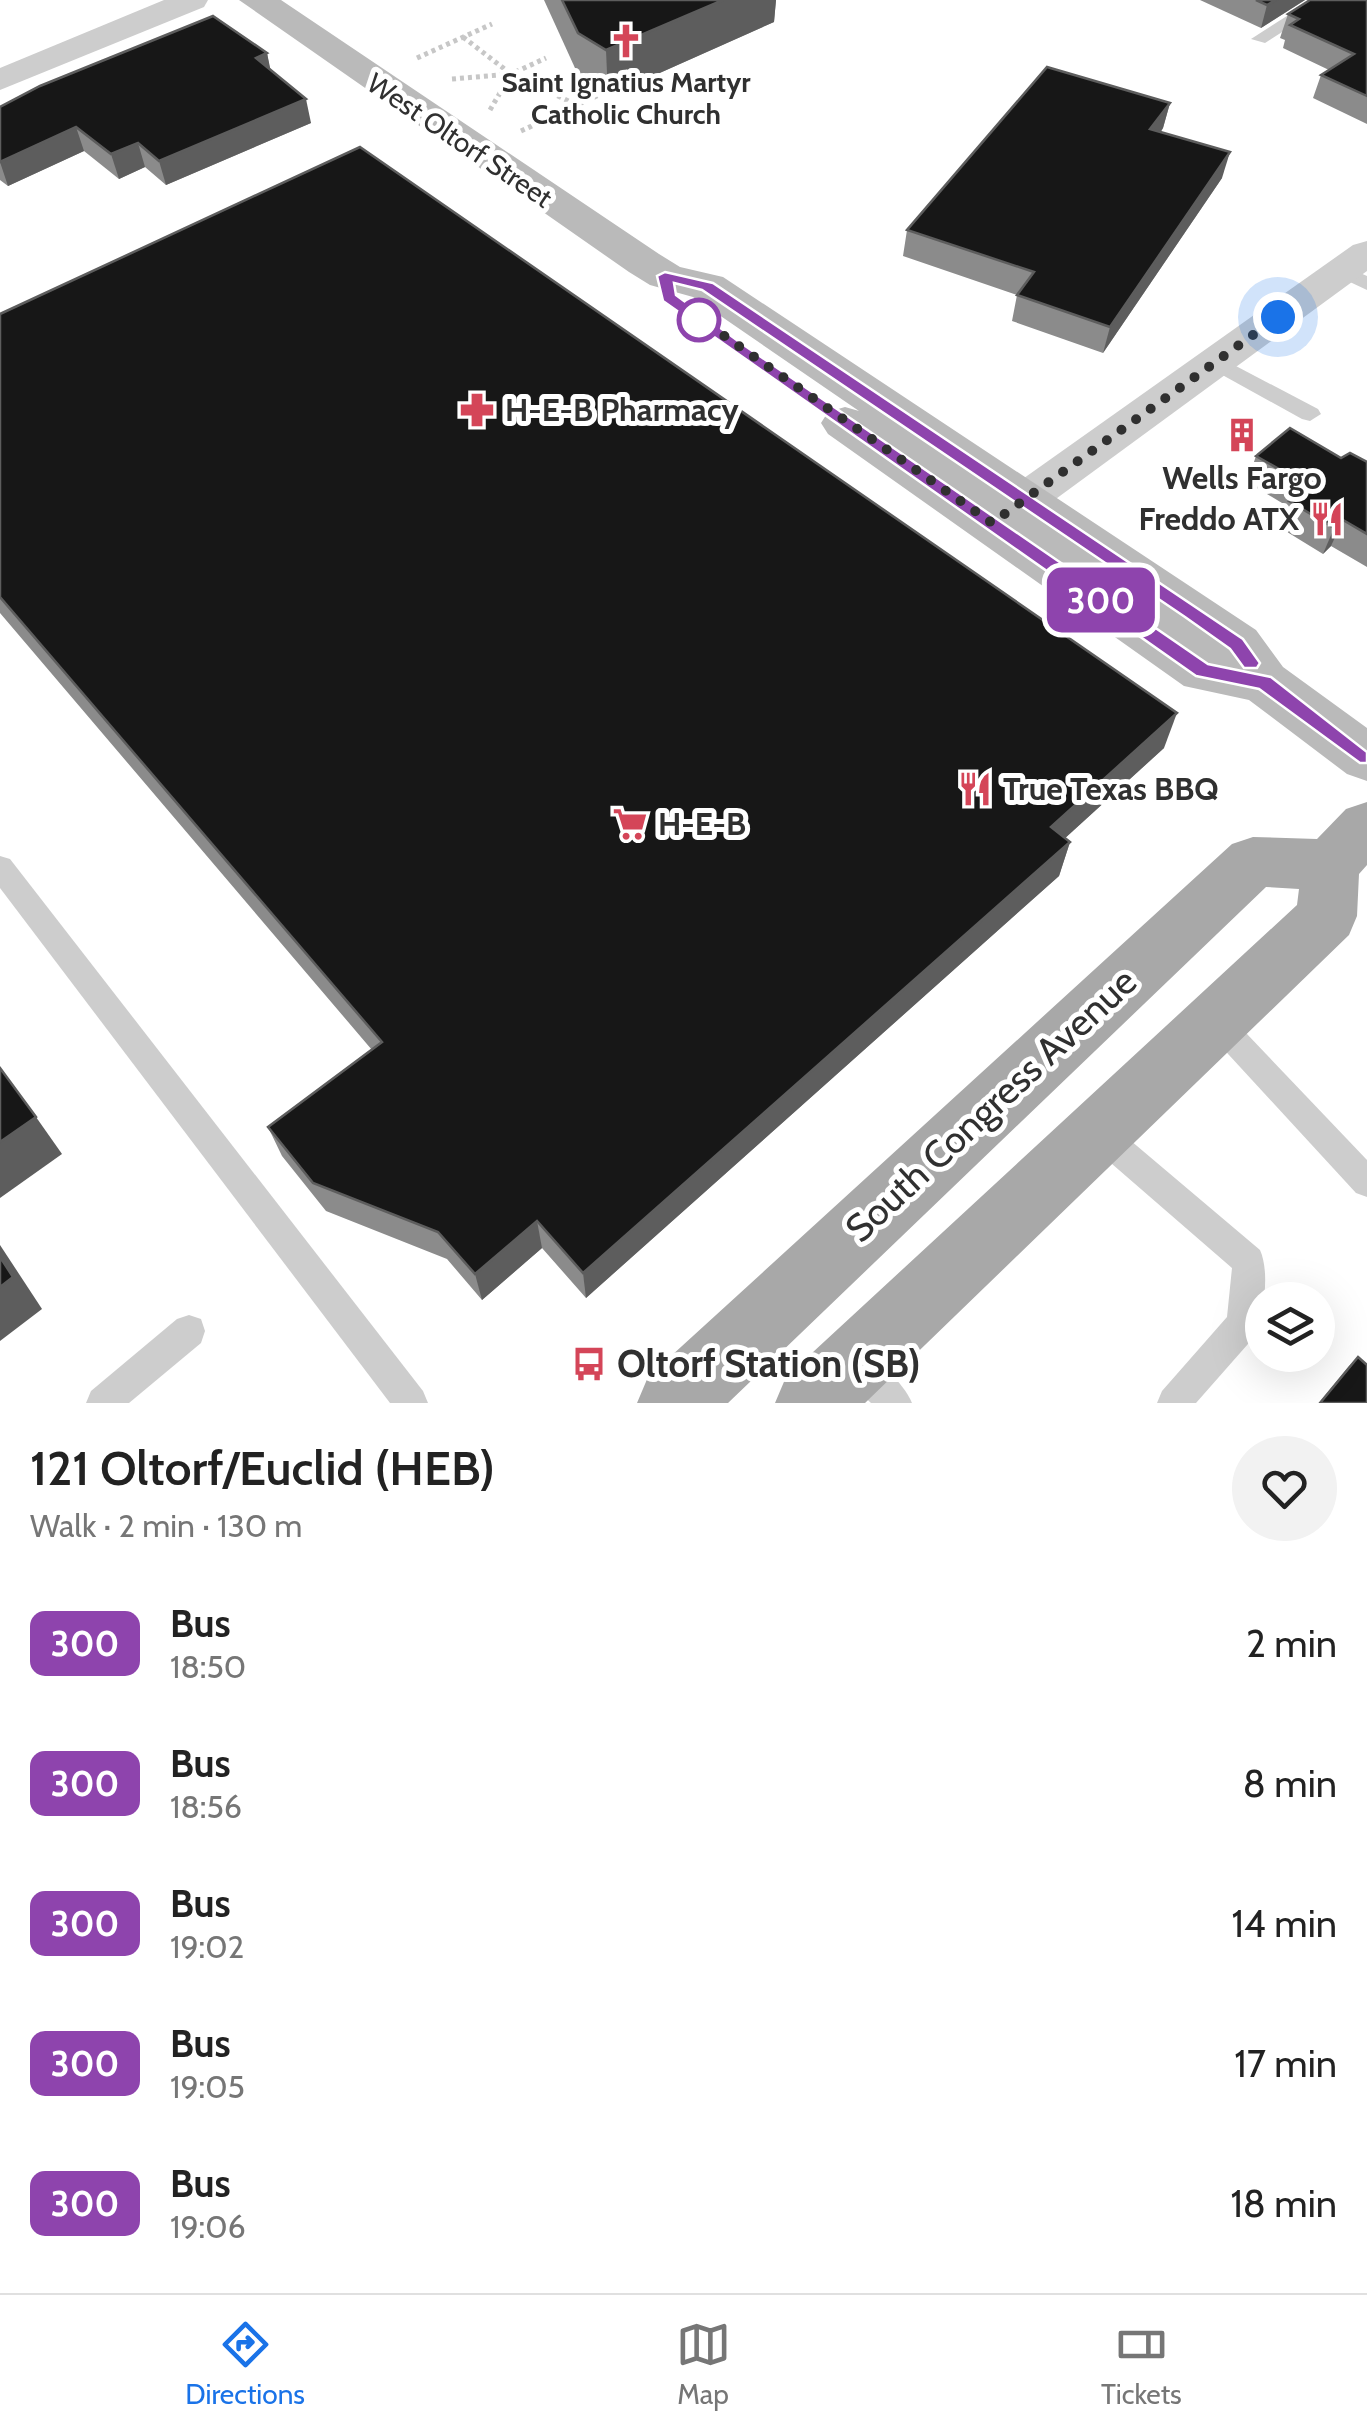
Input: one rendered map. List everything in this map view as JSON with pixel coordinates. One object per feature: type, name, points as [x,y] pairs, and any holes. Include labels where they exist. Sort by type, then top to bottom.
[{"type":"main road","name":"West Oltorf Street","points":[[257,0],[665,276],[708,287],[1009,510],[1237,644],[1264,682],[1367,758]]},
{"type":"main road","name":"South Congress Avenue","points":[[674,1403],[1252,862],[1348,846],[1327,916],[1098,1132],[853,1390]]},
{"type":"street","points":[[0,80],[192,0]]},
{"type":"street","points":[[1009,510],[1215,362],[1359,269]]},
{"type":"lane","points":[[1259,39],[1324,0]]},
{"type":"lane","points":[[1215,362],[1310,414]]},
{"type":"lane","points":[[0,866],[410,1403]]},
{"type":"lane","points":[[1216,1021],[1365,1177]]},
{"type":"lane","points":[[1098,1132],[1249,1261],[1244,1324],[1174,1403]]},
{"type":"lane","points":[[103,1403],[189,1331]]},
{"type":"path","points":[[406,62],[492,24]]},
{"type":"path","points":[[464,37],[511,74],[577,105]]},
{"type":"path","points":[[436,81],[511,74],[546,58]]},
{"type":"path","points":[[487,115],[511,74]]},
{"type":"path","points":[[515,133],[603,93]]},
{"type":"building","points":[[562,0],[723,0],[606,50],[578,33]]},
{"type":"building","points":[[1310,0],[1367,0],[1367,96],[1321,75],[1354,54],[1290,25],[1299,19],[1288,14]]},
{"type":"building","points":[[213,16],[267,53],[256,58],[306,99],[159,161],[138,143],[111,154],[76,127],[0,162],[0,107],[40,86]]},
{"type":"building","points":[[1047,67],[1170,103],[1150,129],[1230,152],[1110,327],[1017,295],[1034,272],[907,230]]},
{"type":"building","name":"H-E-B","points":[[360,147],[1177,713],[1051,827],[1070,842],[583,1273],[537,1221],[475,1274],[438,1232],[313,1183],[268,1127],[382,1042],[0,597],[0,314]]},
{"type":"building","points":[[1290,428],[1341,458],[1350,453],[1367,462],[1367,534],[1343,520],[1334,528],[1289,501],[1307,485],[1256,456]]},
{"type":"building","points":[[0,1068],[36,1117],[0,1142]]},
{"type":"building","points":[[0,1257],[13,1277],[0,1287]]},
{"type":"building","points":[[1358,1357],[1367,1365],[1367,1403],[1320,1403]]},
{"type":"bus line","name":"300","points":[[1250,663],[1237,644],[1192,612],[708,287],[665,276],[669,297],[732,345],[1203,671],[1264,682],[1367,757]]},
{"type":"place","name":"Saint Ignatius Martyr Catholic Church","points":[[626,41]]},
{"type":"place","name":"H-E-B Pharmacy","points":[[477,410]]},
{"type":"place","name":"Wells Fargo","points":[[1242,435]]},
{"type":"place","name":"Freddo ATX","points":[[1327,519]]},
{"type":"place","name":"True Texas BBQ","points":[[975,789]]},
{"type":"place","name":"H-E-B","points":[[630,824]]},
{"type":"place","name":"Oltorf Station (SB)","points":[[589,1364]]},
{"type":"route","points":[[699,320],[690,312],[992,523],[1278,317]]}]
